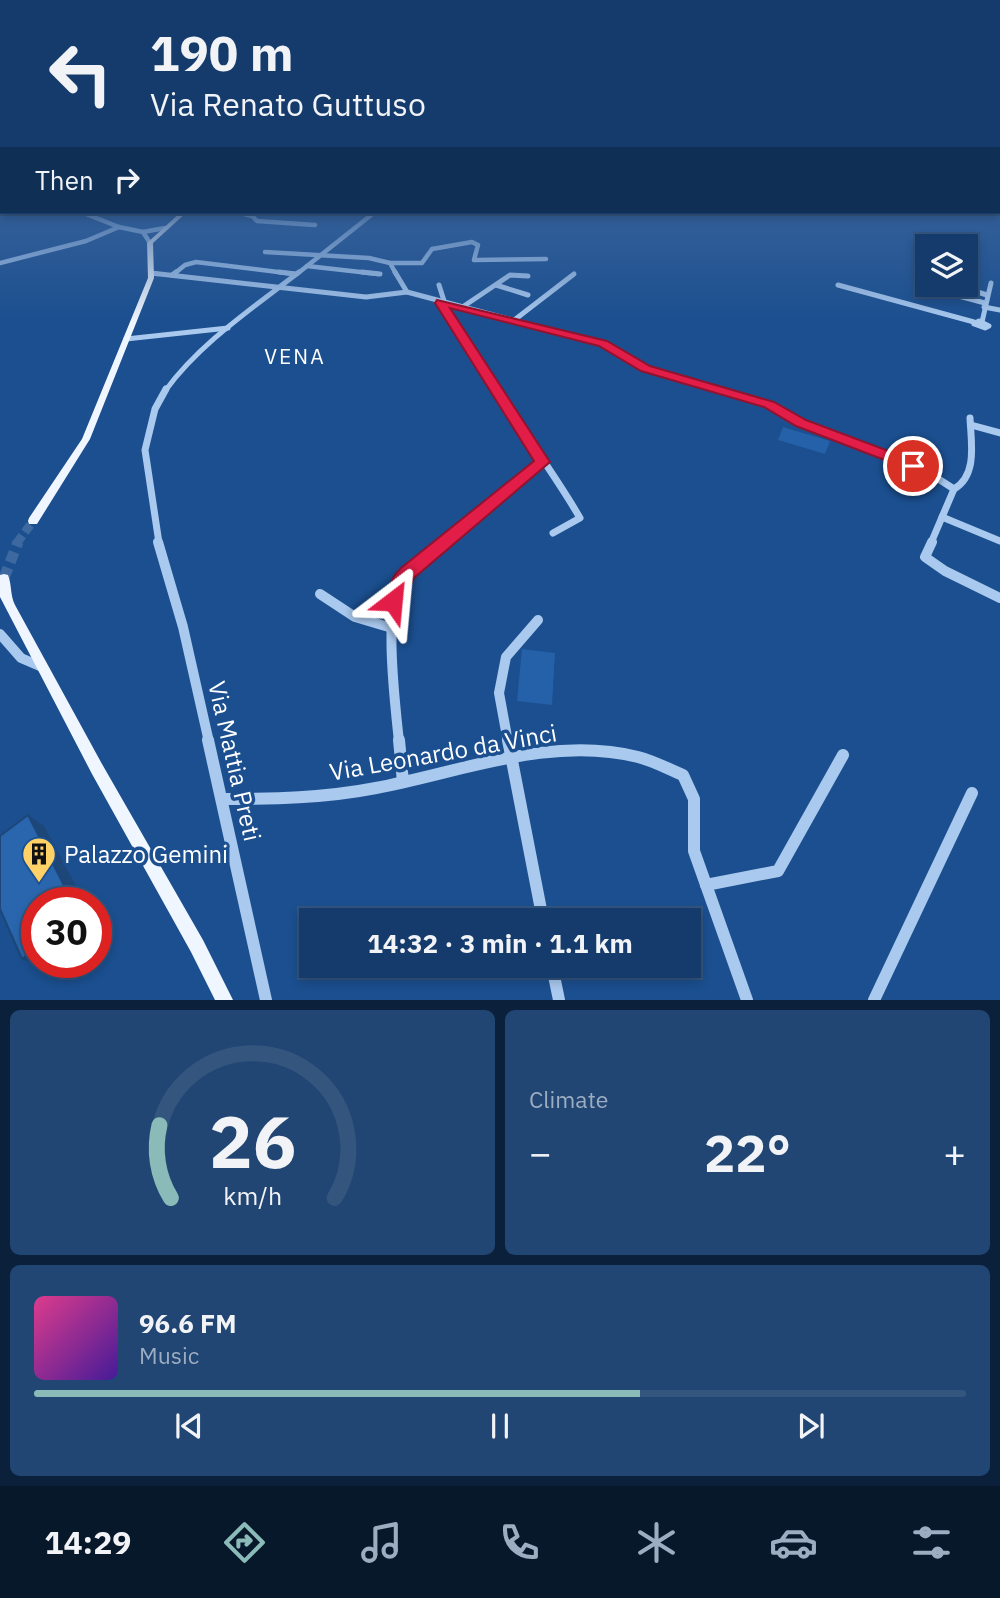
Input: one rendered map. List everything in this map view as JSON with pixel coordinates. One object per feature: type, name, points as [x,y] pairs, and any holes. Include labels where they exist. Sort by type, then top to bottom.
[{"type":"main road","points":[[33,520],[86,439],[151,273],[149,243],[162,230]]},
{"type":"main road","points":[[4,578],[5,596],[10,607],[224,999]]},
{"type":"street","points":[[0,263],[86,241],[114,230]]},
{"type":"street","points":[[133,230],[145,232],[162,230]]},
{"type":"street","name":"Via Mattia Preti","points":[[266,999],[183,627],[156,533],[145,450],[155,409],[166,389],[184,368],[228,328],[353,230]]},
{"type":"street","points":[[145,232],[149,243]]},
{"type":"street","points":[[265,252],[323,254],[416,265],[427,259],[432,249],[472,242],[478,245],[474,260],[546,259]]},
{"type":"street","points":[[173,275],[185,265],[196,262],[296,274]]},
{"type":"street","points":[[390,263],[407,292]]},
{"type":"street","points":[[307,266],[380,275]]},
{"type":"street","points":[[151,273],[366,297],[407,292],[603,344],[645,369],[769,404],[801,423],[926,471],[954,489]]},
{"type":"street","points":[[513,321],[574,274]]},
{"type":"street","points":[[461,308],[510,275],[528,276]]},
{"type":"street","points":[[977,336],[991,284]]},
{"type":"street","points":[[439,285],[443,303],[580,518],[553,533]]},
{"type":"street","points":[[496,285],[528,295]]},
{"type":"street","points":[[838,285],[1000,329]]},
{"type":"street","points":[[978,292],[987,295]]},
{"type":"street","points":[[960,297],[1000,310]]},
{"type":"street","points":[[126,339],[228,328]]},
{"type":"street","points":[[1000,433],[970,421],[969,477],[963,486],[954,489],[925,557],[945,571],[1000,598]]},
{"type":"street","points":[[403,782],[391,628],[393,601],[401,582],[407,573],[542,462]]},
{"type":"street","points":[[942,517],[1000,541]]},
{"type":"street","points":[[320,594],[355,617],[391,628]]},
{"type":"street","points":[[538,620],[506,657],[499,693],[541,908]]},
{"type":"street","points":[[0,634],[21,658],[42,667]]},
{"type":"street","name":"Via Leonardo da Vinci","points":[[222,799],[316,796],[403,782],[511,756],[567,750],[634,755],[683,775],[694,799],[694,850],[706,885]]},
{"type":"street","points":[[747,999],[706,885],[778,871],[843,755]]},
{"type":"street","points":[[874,999],[972,793]]},
{"type":"street","points":[[555,978],[559,999]]},
{"type":"shaded area","points":[[783,427],[830,441],[825,454],[778,440]]},
{"type":"shaded area","points":[[522,649],[555,653],[552,705],[517,701]]},
{"type":"building","points":[[28,815],[65,887],[21,887],[21,957],[0,909],[0,836]]},
{"type":"tunnel","points":[[17,543],[33,521]]},
{"type":"tunnel","points":[[4,578],[18,542]]},
{"type":"place","name":"Palazzo Gemini","points":[[39,884]]},
{"type":"district","name":"VENA","points":[[295,356]]},
{"type":"route","points":[[393,601],[407,573],[542,462],[441,303],[603,344],[645,369],[769,404],[801,423],[913,466]]}]
